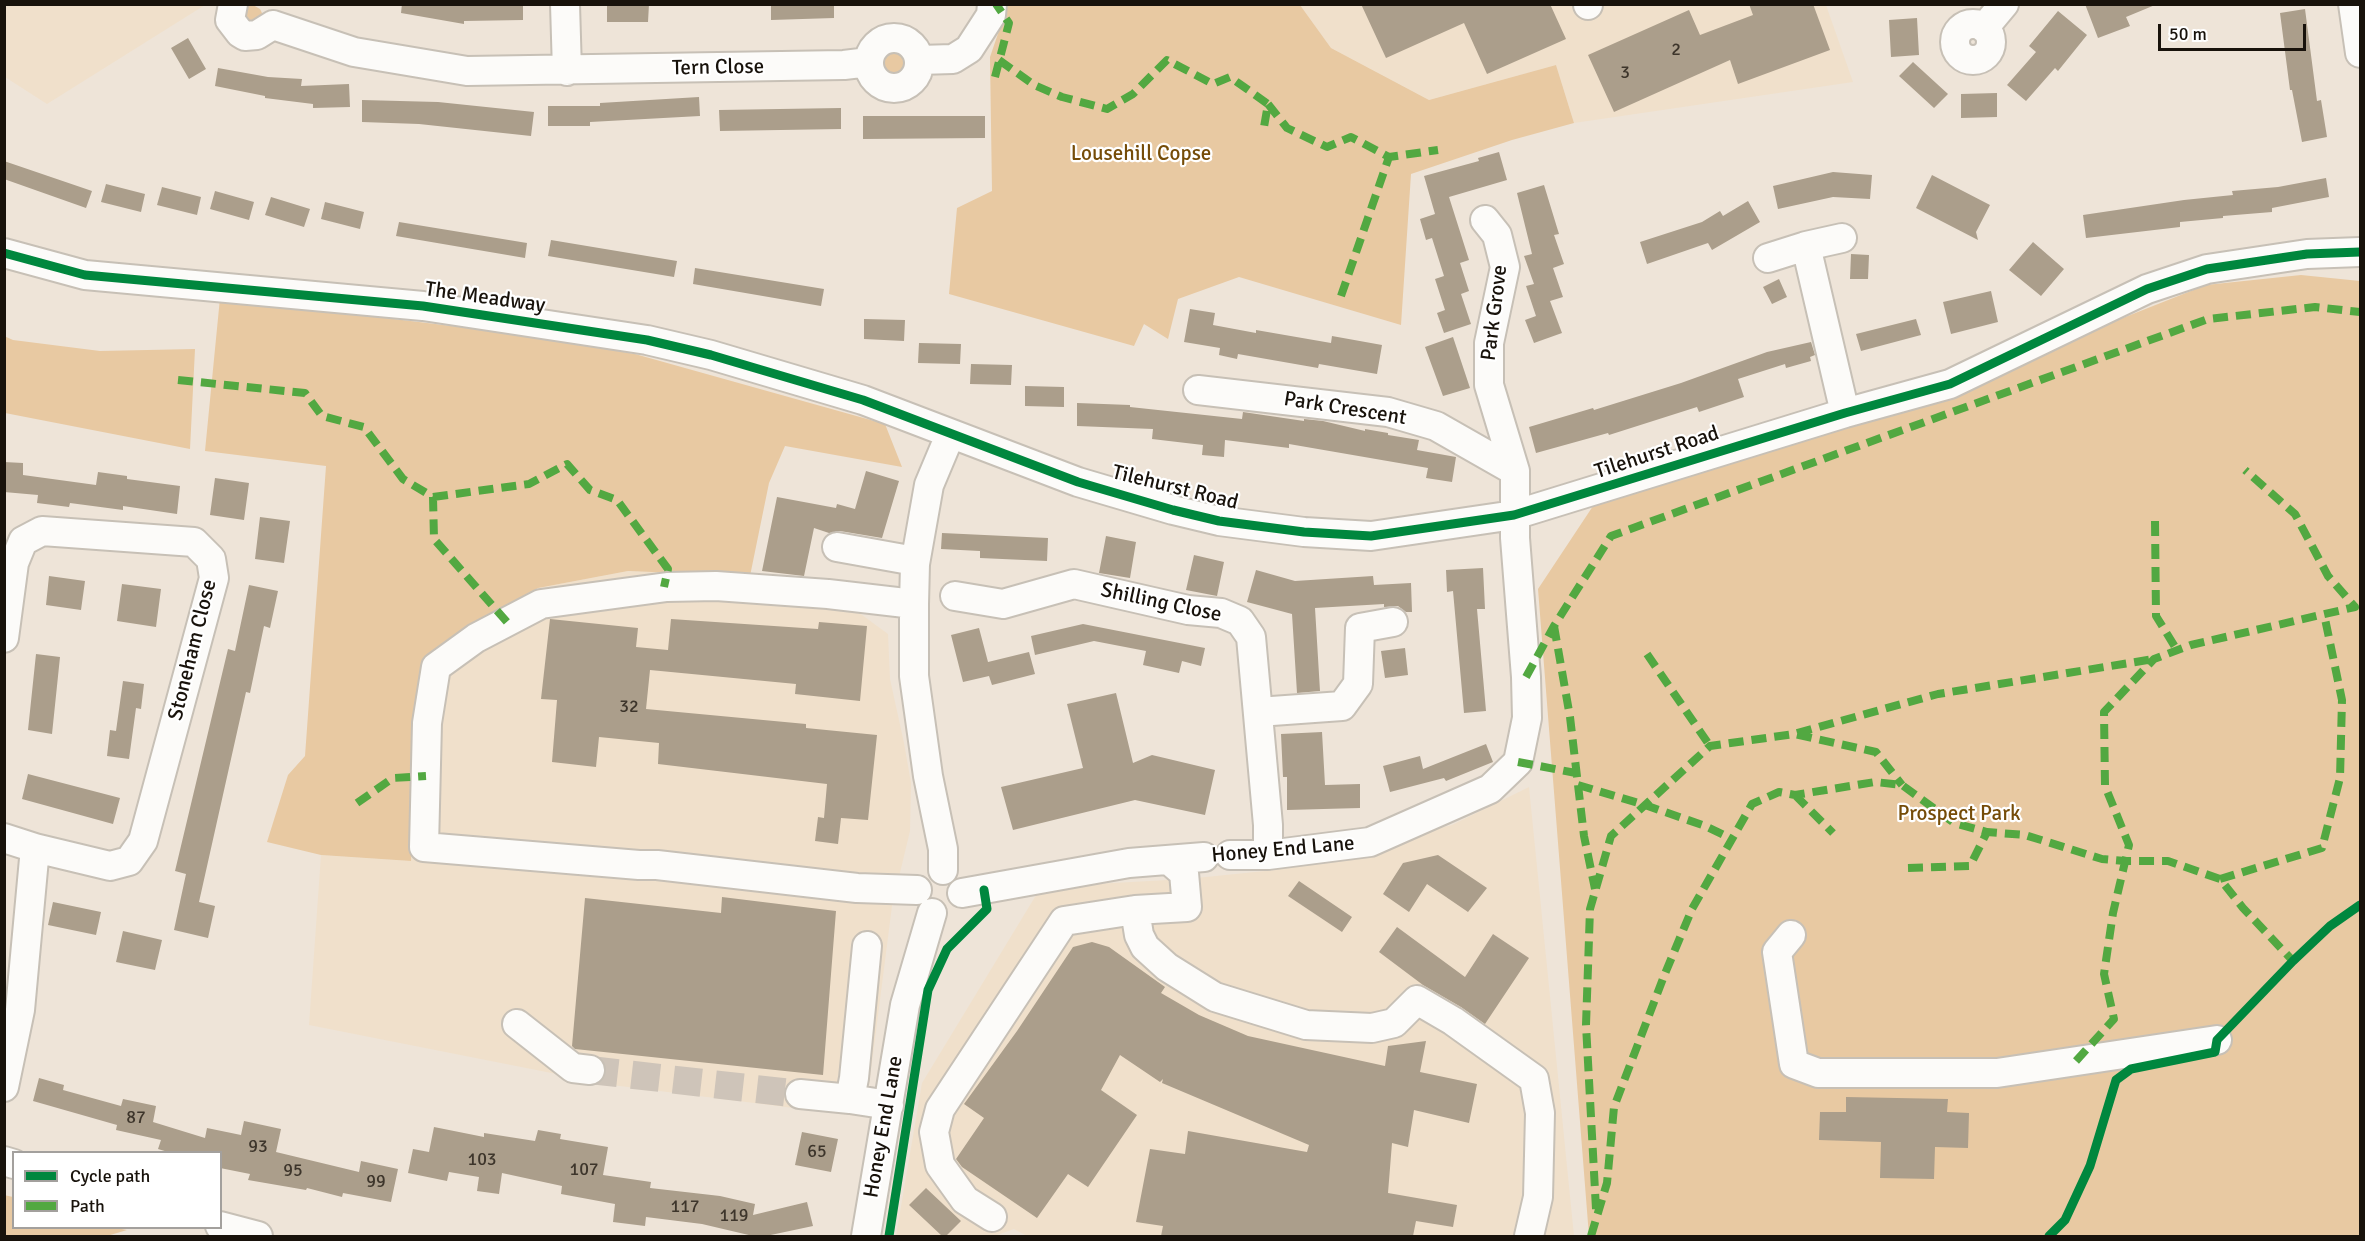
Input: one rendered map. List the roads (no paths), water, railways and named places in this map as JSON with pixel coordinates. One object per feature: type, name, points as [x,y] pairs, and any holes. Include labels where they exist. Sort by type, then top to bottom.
[{"type":"street","name":"Tern Close","points":[[233,4],[230,20],[235,30],[245,36],[257,35],[270,15],[354,52],[467,72],[844,65],[869,62],[871,54],[881,42],[897,38],[912,45],[919,60],[953,59],[969,49],[991,15],[992,4]]},
{"type":"street","points":[[565,4],[567,71]]},
{"type":"street","points":[[1984,28],[2004,4]]},
{"type":"street","points":[[2354,4],[2361,53]]},
{"type":"street","name":"Park Grove","points":[[1485,220],[1497,235],[1505,267],[1489,342],[1489,385],[1515,471],[1514,515]]},
{"type":"street","points":[[1768,258],[1842,238]]},
{"type":"street","points":[[1806,246],[1845,413]]},
{"type":"street","name":"Tilehurst Road","points":[[950,435],[1078,482],[1219,521],[1304,532],[1371,536],[1514,515],[1845,413],[1950,384],[2147,289],[2207,269],[2307,254],[2361,252]]},
{"type":"street","name":"The Meadway","points":[[4,253],[85,275],[423,306],[647,340],[711,355],[863,400],[950,435]]},
{"type":"street","name":"Park Crescent","points":[[1198,390],[1388,412],[1436,426],[1515,471]]},
{"type":"street","points":[[914,604],[828,594],[716,586],[667,587],[541,604],[476,638],[436,667],[427,723],[424,847],[639,866],[657,865],[857,888],[924,902],[946,914],[952,910],[961,900],[962,893],[959,880],[943,870],[943,849],[928,776],[914,676],[915,561],[928,485],[950,435]]},
{"type":"street","name":"Honey End Lane","points":[[962,893],[1129,864],[1217,856],[1268,855],[1370,842],[1490,789],[1518,762],[1527,718],[1514,515]]},
{"type":"street","name":"Stoneham Close","points":[[4,638],[14,563],[23,541],[42,531],[194,542],[211,559],[214,578],[142,842],[129,861],[110,866],[4,838]]},
{"type":"street","points":[[837,547],[915,561]]},
{"type":"street","name":"Shilling Close","points":[[955,596],[1003,604],[1074,584],[1188,610],[1221,613],[1240,621],[1251,637],[1268,825],[1268,855]]},
{"type":"street","points":[[1258,712],[1342,706],[1358,684],[1360,628],[1393,622]]},
{"type":"street","points":[[4,1087],[20,1010],[35,848]]},
{"type":"street","points":[[992,1217],[965,1200],[940,1165],[934,1132],[939,1109],[1064,921],[1135,910],[1187,907],[1184,873],[1170,861]]},
{"type":"street","name":"Honey End Lane","points":[[866,1236],[924,902],[923,877],[935,870],[943,870]]},
{"type":"street","points":[[1135,910],[1139,935],[1145,947],[1186,980],[1215,997],[1254,1011],[1306,1025],[1372,1028],[1394,1023],[1417,1000],[1453,1021],[1534,1079],[1540,1113],[1538,1197],[1529,1236]]},
{"type":"street","points":[[1791,935],[1777,952],[1794,1064],[1818,1073],[1997,1073],[2118,1066],[2217,1040]]},
{"type":"street","points":[[850,1099],[867,946]]},
{"type":"street","points":[[517,1024],[573,1068],[590,1070]]},
{"type":"street","points":[[800,1094],[889,1105]]},
{"type":"street","points":[[222,1227],[258,1236]]},
{"type":"tunnel","points":[[590,1070],[800,1094]]},
{"type":"park label","name":"Lousehill Copse","points":[[1141,154]]},
{"type":"park label","name":"Prospect Park","points":[[1959,814]]}]
